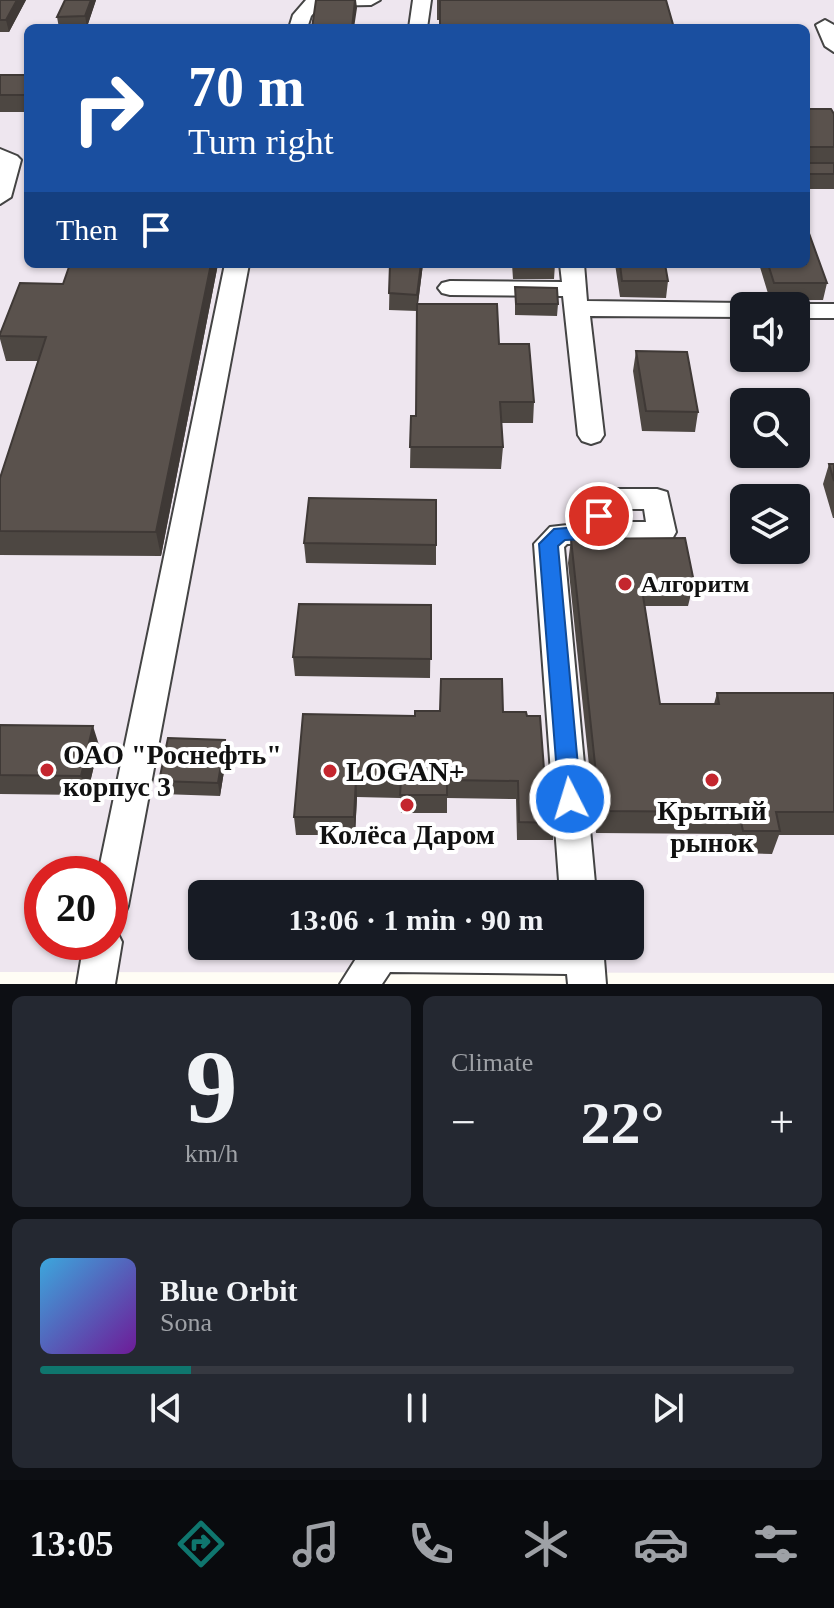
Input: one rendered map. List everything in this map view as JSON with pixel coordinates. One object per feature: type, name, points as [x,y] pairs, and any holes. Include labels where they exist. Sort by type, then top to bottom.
[{"type":"lane","points":[[299,24],[302,15],[315,1],[371,0]]},
{"type":"lane","points":[[419,24],[422,0]]},
{"type":"lane","points":[[825,25],[834,46]]},
{"type":"lane","points":[[0,155],[10,160],[0,197]]},
{"type":"lane","points":[[120,856],[236,268]]},
{"type":"lane","points":[[478,268],[490,288]]},
{"type":"lane","points":[[572,268],[591,435]]},
{"type":"lane","points":[[450,288],[490,288],[576,299],[730,309]]},
{"type":"lane","points":[[810,311],[834,311]]},
{"type":"lane","points":[[577,880],[549,544],[560,534],[601,533]]},
{"type":"lane","points":[[359,984],[381,954],[585,962]]},
{"type":"lane","points":[[96,984],[100,960]]},
{"type":"shaded area","points":[[0,0],[834,0],[834,973],[0,972]]},
{"type":"building","points":[[0,0],[17,0],[6,20],[0,20]]},
{"type":"building","points":[[65,0],[91,0],[85,16],[57,17]]},
{"type":"building","points":[[316,0],[355,0],[352,24],[313,24]]},
{"type":"building","points":[[440,0],[666,0],[673,24],[440,24]]},
{"type":"building","points":[[0,75],[24,75],[24,95],[0,95]]},
{"type":"building","points":[[810,109],[831,109],[834,114],[834,147],[810,147]]},
{"type":"building","points":[[810,163],[834,163],[834,174],[810,174]]},
{"type":"building","points":[[810,236],[827,283],[774,283],[769,268],[810,268]]},
{"type":"building","points":[[69,268],[210,268],[156,532],[0,531],[0,478],[46,337],[0,334],[20,283],[63,284]]},
{"type":"building","points":[[390,268],[420,268],[417,295],[389,293]]},
{"type":"building","points":[[620,268],[666,268],[668,281],[622,281]]},
{"type":"building","points":[[515,287],[557,288],[558,304],[516,304]]},
{"type":"building","points":[[417,304],[497,304],[499,344],[529,344],[534,402],[500,402],[503,447],[410,447],[411,416],[416,416]]},
{"type":"building","points":[[636,351],[687,352],[698,412],[646,411]]},
{"type":"building","points":[[829,464],[834,464],[834,481]]},
{"type":"building","points":[[309,498],[436,500],[436,545],[304,543]]},
{"type":"building","points":[[685,538],[694,582],[641,583],[660,704],[719,704],[717,693],[834,693],[834,812],[776,812],[780,831],[743,831],[739,812],[600,811],[571,539]]},
{"type":"building","points":[[299,604],[431,605],[431,659],[293,657]]},
{"type":"building","points":[[441,679],[502,679],[503,712],[526,712],[527,716],[540,716],[544,769],[551,769],[555,823],[519,822],[518,781],[447,780],[447,795],[400,795],[401,780],[356,779],[354,817],[294,817],[303,714],[415,716],[415,711],[440,711]]},
{"type":"building","points":[[0,725],[93,726],[81,776],[0,775]]},
{"type":"building","points":[[168,738],[225,740],[218,783],[159,781]]},
{"type":"place","name":"Алгоритм","points":[[625,584]]},
{"type":"place","name":"ОАО \"Роснефть\" корпус 3","points":[[47,770]]},
{"type":"place","name":"LOGAN+","points":[[330,771]]},
{"type":"place","name":"Крытый рынок","points":[[712,780]]},
{"type":"place","name":"Колёса Даром","points":[[407,805]]},
{"type":"route","points":[[570,799],[549,544],[560,534],[601,533],[599,516]]}]
